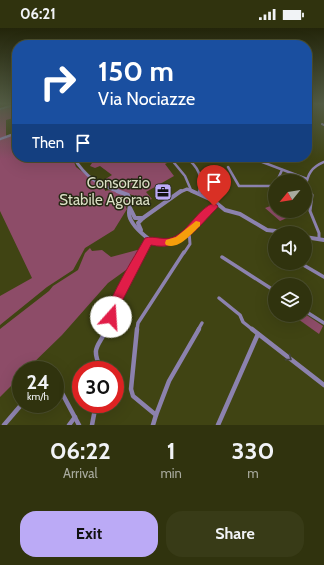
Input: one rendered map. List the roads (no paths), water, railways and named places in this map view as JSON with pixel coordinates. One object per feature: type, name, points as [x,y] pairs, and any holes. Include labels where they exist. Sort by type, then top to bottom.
[{"type":"street","points":[[0,139],[12,135]]},
{"type":"street","points":[[77,162],[83,171],[101,186],[128,195],[131,199],[128,213],[149,241],[160,244],[179,240],[209,213],[214,206],[212,200]]},
{"type":"street","points":[[173,162],[187,181],[191,190]]},
{"type":"street","points":[[191,162],[201,173],[199,194]]},
{"type":"street","points":[[264,162],[294,174]]},
{"type":"street","points":[[309,174],[313,168],[324,162]]},
{"type":"street","points":[[228,167],[239,186],[268,186]]},
{"type":"street","points":[[280,174],[282,170]]},
{"type":"street","points":[[142,233],[138,223],[142,218],[182,190],[186,186],[187,181]]},
{"type":"street","points":[[182,190],[191,190],[212,200],[225,210]]},
{"type":"street","points":[[130,208],[134,218],[142,218]]},
{"type":"street","points":[[209,213],[217,210],[225,210],[240,214],[268,230]]},
{"type":"street","points":[[312,216],[321,240]]},
{"type":"street","points":[[156,415],[133,396],[131,389],[138,323],[190,244],[188,231]]},
{"type":"street","points":[[97,361],[95,355],[98,344],[107,330],[114,306],[149,241]]},
{"type":"street","points":[[222,257],[268,287]]},
{"type":"street","points":[[312,270],[324,276]]},
{"type":"street","points":[[219,298],[240,315],[243,322],[324,384]]},
{"type":"street","points":[[312,315],[324,323]]},
{"type":"street","points":[[153,425],[169,381],[202,323]]},
{"type":"street","points":[[218,425],[258,334]]},
{"type":"street","points":[[64,397],[79,425]]},
{"type":"street","points":[[4,425],[14,413]]},
{"type":"street","points":[[92,425],[94,413]]},
{"type":"street","points":[[69,425],[75,417]]},
{"type":"place","name":"Consorzio Stabile Agoraa","points":[[163,192]]}]
